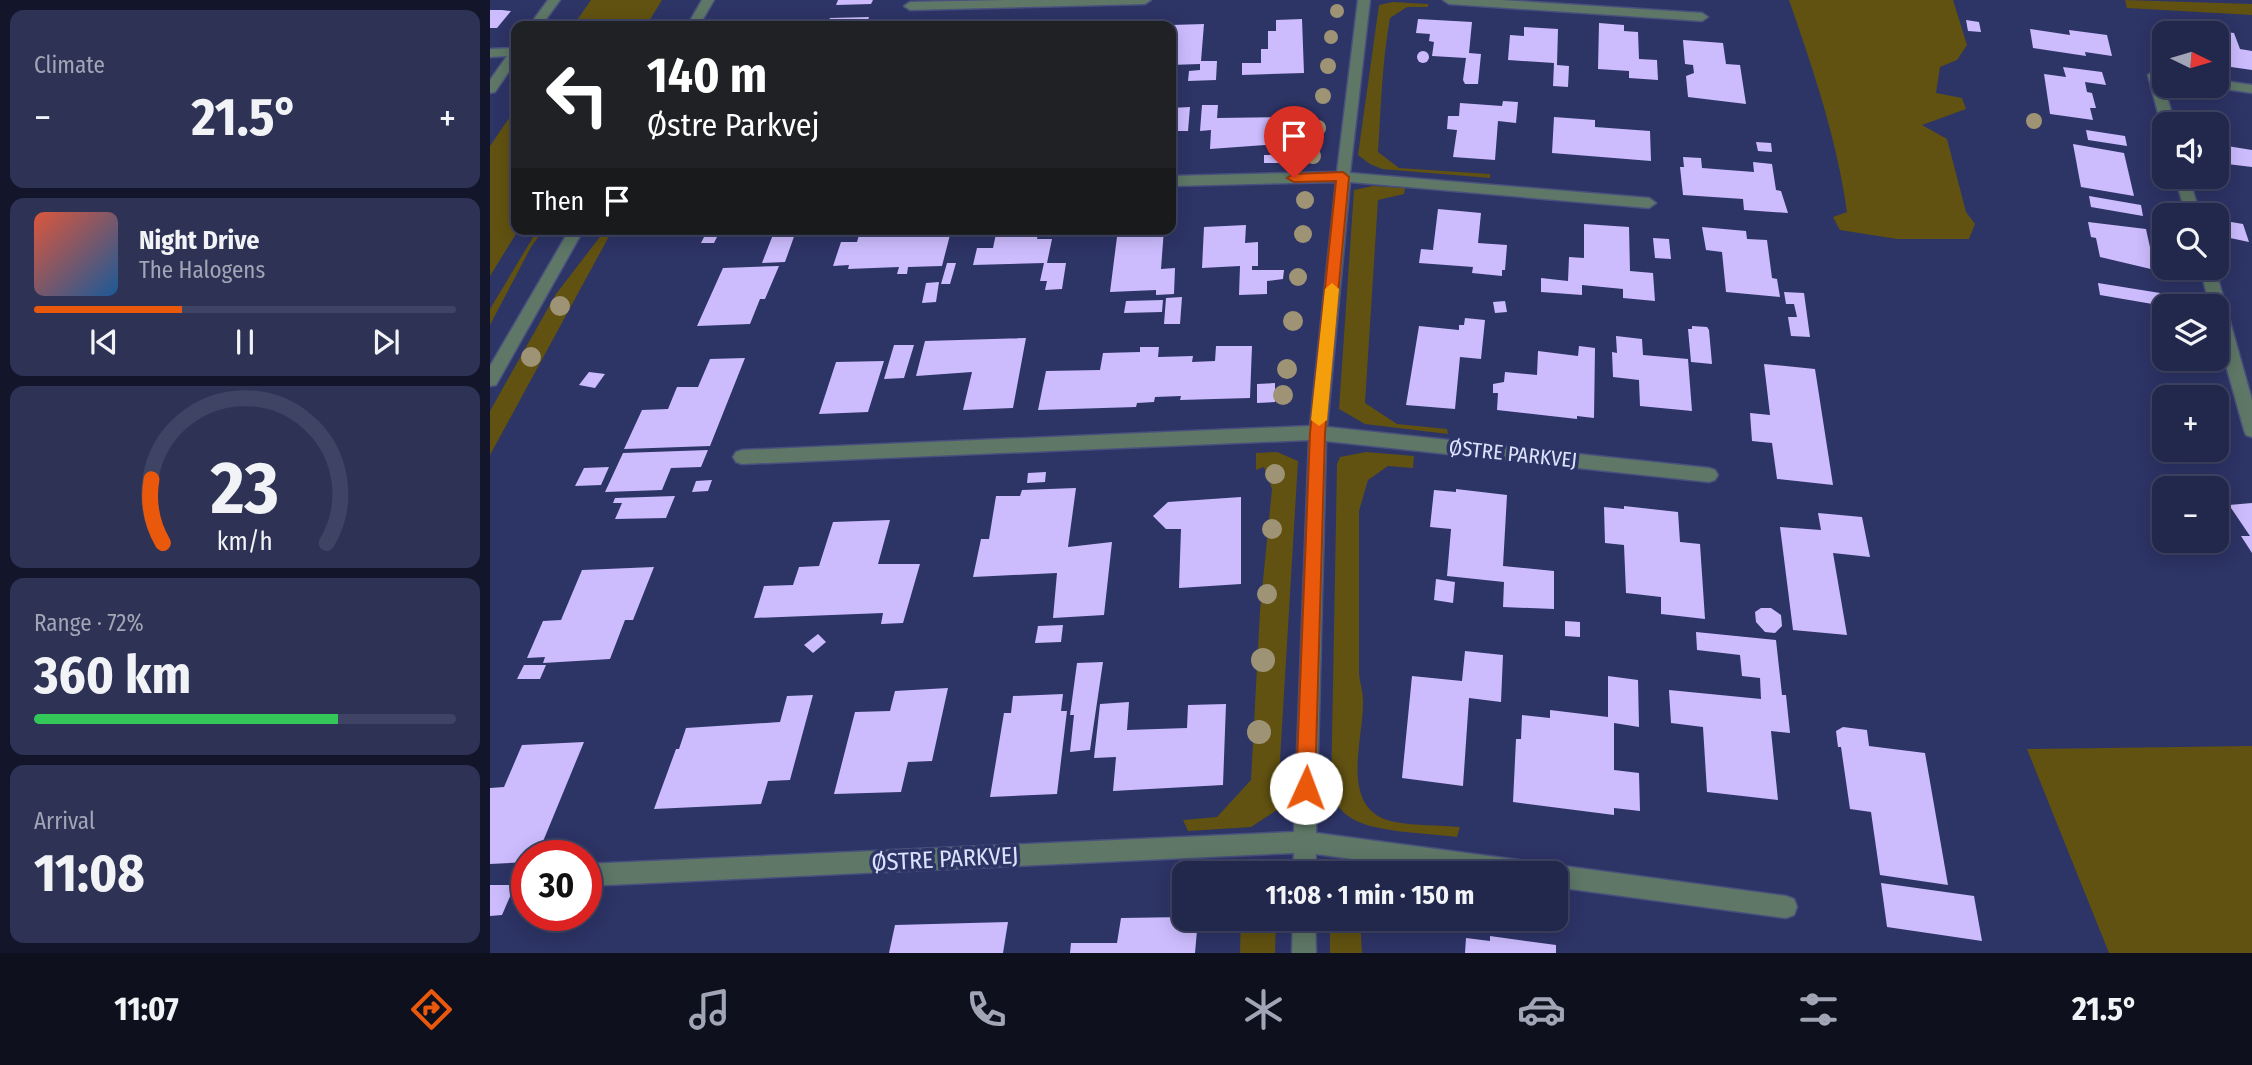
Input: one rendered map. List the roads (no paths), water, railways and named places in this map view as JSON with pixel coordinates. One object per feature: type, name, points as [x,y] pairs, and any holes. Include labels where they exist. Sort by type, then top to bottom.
[{"type":"street","points":[[539,21],[554,0]]},
{"type":"street","points":[[696,21],[708,0]]},
{"type":"street","points":[[910,6],[1145,0]]},
{"type":"street","points":[[1304,861],[1318,433],[1343,177],[1364,0]]},
{"type":"street","points":[[1449,0],[1702,17]]},
{"type":"street","points":[[490,53],[511,52]]},
{"type":"street","points":[[490,89],[511,59]]},
{"type":"street","points":[[2230,86],[2252,89]]},
{"type":"street","points":[[1176,181],[1343,177],[1649,203]]},
{"type":"street","points":[[490,380],[574,235]]},
{"type":"street","points":[[2210,280],[2252,430]]},
{"type":"street","name":"ØSTRE PARKVEJ","points":[[742,457],[1318,433],[1709,475]]},
{"type":"street","name":"ØSTRE PARKVEJ","points":[[602,874],[1304,842],[1445,861]]},
{"type":"street","points":[[1568,878],[1786,907]]},
{"type":"street","points":[[1304,931],[1304,953]]}]
